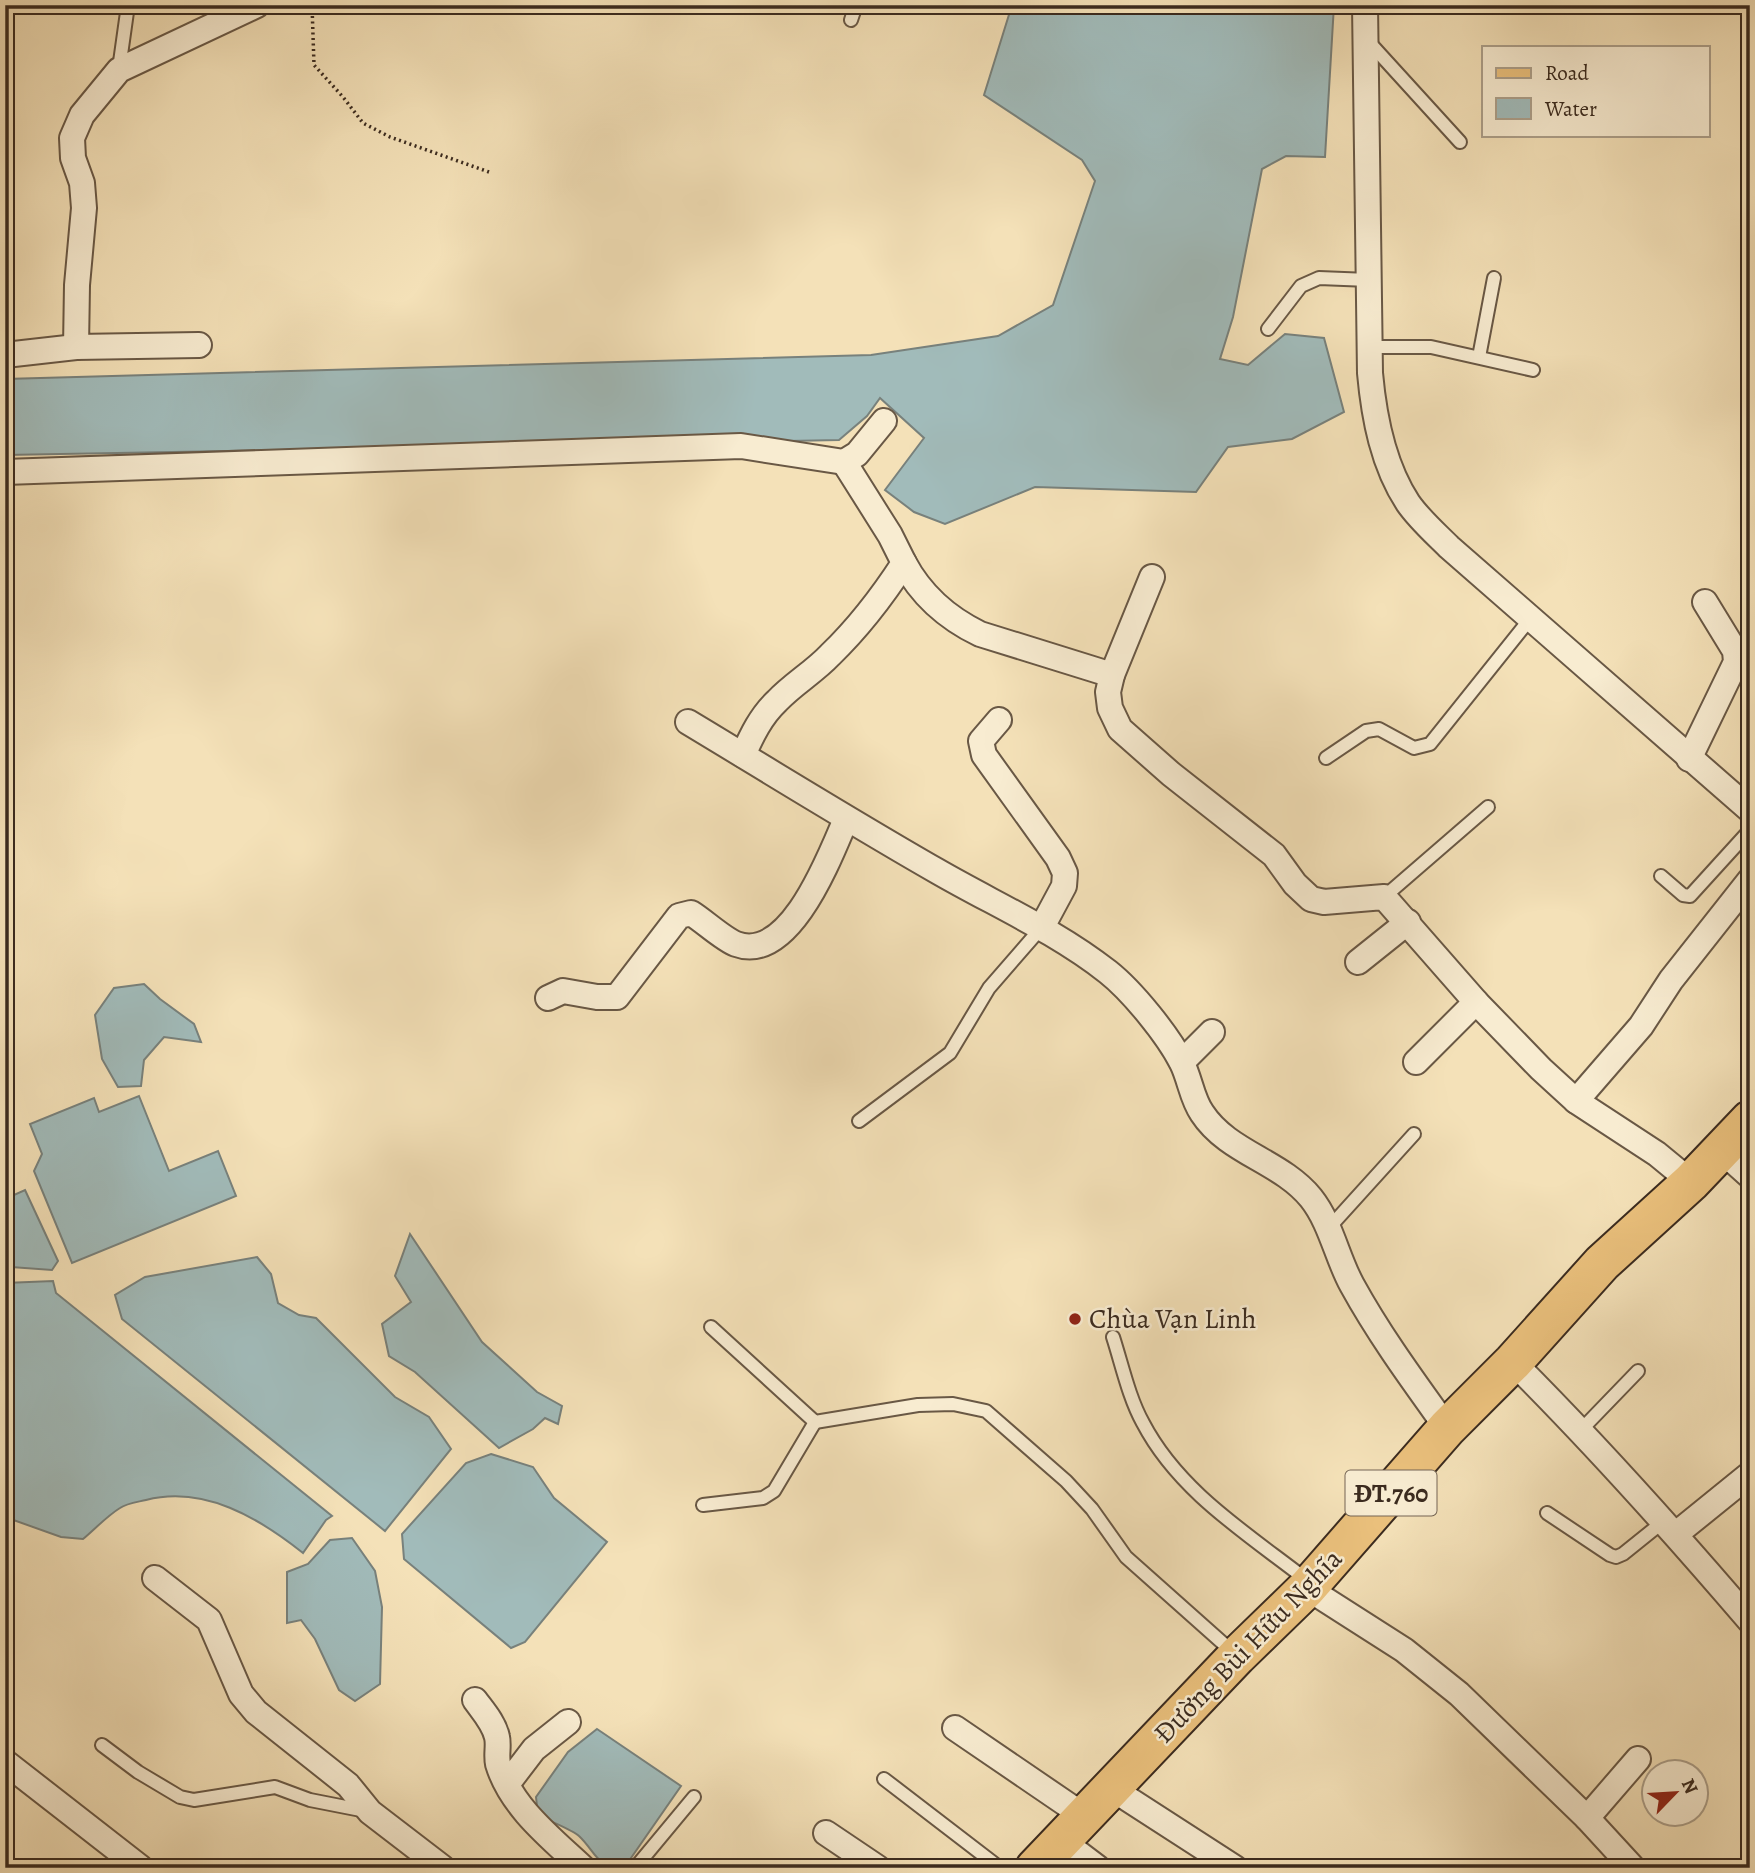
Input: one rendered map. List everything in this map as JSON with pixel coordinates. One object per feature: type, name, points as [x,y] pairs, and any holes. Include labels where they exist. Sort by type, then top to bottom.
[{"type":"main road","name":"Đường Bùi Hữu Nghĩa","points":[[1035,1868],[1237,1656],[1309,1586],[1447,1428],[1513,1362],[1602,1263],[1691,1182],[1750,1121]]},
{"type":"street","points":[[76,337],[77,285],[84,208],[82,183],[73,158],[72,138],[82,115],[119,69],[257,5]]},
{"type":"street","points":[[1365,5],[1373,404],[1382,447],[1396,481],[1408,504],[1450,547],[1750,810]]},
{"type":"street","points":[[5,355],[76,337],[199,345]]},
{"type":"street","points":[[5,472],[741,446],[844,462],[857,454],[884,421]]},
{"type":"street","points":[[844,462],[890,535],[915,583],[960,624],[980,634],[1112,675]]},
{"type":"street","points":[[743,755],[756,727],[777,701],[829,657],[879,602],[904,563]]},
{"type":"street","points":[[1153,577],[1112,675],[1108,692],[1110,708],[1120,729],[1171,774],[1274,855],[1295,884],[1311,899],[1324,902],[1384,897],[1476,1002],[1541,1069],[1576,1101],[1647,1147],[1691,1182]]},
{"type":"street","points":[[1689,759],[1736,662],[1735,651],[1704,602]]},
{"type":"street","points":[[999,720],[981,741],[984,755],[1058,858],[1065,873],[1064,886],[1042,927]]},
{"type":"street","points":[[688,722],[846,819],[988,900],[1042,927],[1109,973],[1150,1016],[1182,1062],[1200,1111],[1220,1135],[1288,1176],[1312,1199],[1328,1229],[1348,1278],[1376,1329],[1447,1428]]},
{"type":"street","points":[[548,998],[564,991],[597,997],[617,997],[679,916],[691,913],[737,944],[761,946],[779,934],[799,912],[829,859],[846,819]]},
{"type":"street","points":[[1576,1101],[1641,1026],[1671,980],[1750,880]]},
{"type":"street","points":[[1359,962],[1408,922]]},
{"type":"street","points":[[1416,1062],[1476,1002]]},
{"type":"street","points":[[1182,1062],[1212,1032]]},
{"type":"street","points":[[1721,1150],[1750,1176]]},
{"type":"street","points":[[1513,1362],[1581,1430],[1750,1620]]},
{"type":"street","points":[[1670,1527],[1750,1474]]},
{"type":"street","points":[[155,1578],[209,1620],[242,1694],[256,1712],[348,1785],[370,1812],[443,1868]]},
{"type":"street","points":[[1309,1586],[1404,1650],[1459,1694],[1587,1818],[1633,1868]]},
{"type":"street","points":[[475,1700],[490,1720],[498,1738],[498,1762],[508,1783],[536,1825],[583,1868]]},
{"type":"street","points":[[508,1783],[534,1749],[568,1722]]},
{"type":"street","points":[[956,1728],[1073,1828],[1098,1868]]},
{"type":"street","points":[[1587,1818],[1638,1759]]},
{"type":"street","points":[[5,1762],[141,1868]]},
{"type":"street","points":[[1111,1788],[1234,1868]]},
{"type":"street","points":[[826,1833],[878,1868]]},
{"type":"lane","points":[[119,69],[128,5]]},
{"type":"lane","points":[[851,20],[856,5]]},
{"type":"lane","points":[[1366,39],[1460,142]]},
{"type":"lane","points":[[1268,329],[1301,286],[1319,278],[1369,279]]},
{"type":"lane","points":[[1479,356],[1494,278]]},
{"type":"lane","points":[[1370,347],[1431,347],[1533,370]]},
{"type":"lane","points":[[1326,758],[1366,731],[1379,729],[1414,748],[1430,744],[1530,619]]},
{"type":"lane","points":[[1384,897],[1488,807]]},
{"type":"lane","points":[[1661,876],[1683,895],[1690,896],[1750,830]]},
{"type":"lane","points":[[859,1121],[950,1053],[989,988],[1042,927]]},
{"type":"lane","points":[[1328,1229],[1414,1134]]},
{"type":"lane","points":[[711,1327],[815,1422]]},
{"type":"lane","points":[[1113,1337],[1141,1421],[1159,1450],[1192,1490],[1309,1586]]},
{"type":"lane","points":[[1581,1430],[1638,1371]]},
{"type":"lane","points":[[703,1505],[763,1498],[774,1491],[815,1422],[918,1405],[953,1404],[986,1412],[1066,1481],[1092,1509],[1126,1557],[1237,1656]]},
{"type":"lane","points":[[1547,1513],[1616,1557],[1670,1527]]},
{"type":"lane","points":[[102,1745],[138,1772],[180,1797],[194,1800],[275,1787],[310,1800],[370,1812]]},
{"type":"lane","points":[[884,1779],[1000,1868]]},
{"type":"lane","points":[[635,1868],[694,1797]]},
{"type":"path","points":[[312,5],[314,65],[363,123],[390,136],[489,172]]},
{"type":"water","points":[[1012,5],[1334,5],[1325,157],[1286,156],[1262,169],[1233,317],[1220,359],[1248,365],[1285,334],[1324,338],[1344,412],[1292,439],[1228,447],[1196,492],[1035,487],[945,524],[914,512],[885,490],[924,438],[880,398],[867,416],[839,440],[5,455],[5,379],[871,355],[998,336],[1053,305],[1095,181],[1082,160],[984,95]]},
{"type":"water","points":[[144,984],[194,1024],[201,1042],[164,1037],[144,1060],[141,1086],[118,1087],[102,1059],[95,1015],[114,988]]},
{"type":"water","points":[[139,1096],[169,1171],[218,1151],[236,1196],[72,1263],[34,1171],[42,1154],[30,1124],[94,1098],[99,1112]]},
{"type":"water","points":[[25,1190],[58,1261],[52,1270],[11,1267],[5,1269],[5,1199]]},
{"type":"water","points":[[410,1234],[482,1342],[537,1392],[562,1406],[558,1424],[545,1418],[533,1429],[499,1448],[415,1372],[389,1356],[382,1324],[411,1302],[395,1276]]},
{"type":"water","points":[[257,1257],[271,1274],[278,1303],[299,1315],[316,1318],[395,1397],[429,1417],[451,1449],[385,1531],[122,1319],[115,1295],[145,1277]]},
{"type":"water","points":[[53,1281],[56,1293],[332,1516],[326,1520],[303,1553],[249,1517],[210,1501],[189,1497],[168,1497],[126,1505],[83,1539],[61,1537],[5,1517],[5,1283]]},
{"type":"water","points":[[491,1454],[533,1467],[554,1498],[607,1542],[525,1642],[511,1648],[404,1559],[402,1534],[466,1463]]},
{"type":"water","points":[[352,1538],[375,1571],[382,1607],[380,1684],[355,1701],[339,1690],[315,1639],[301,1620],[287,1623],[287,1572],[308,1564],[330,1540]]},
{"type":"water","points":[[597,1729],[681,1786],[624,1868],[602,1862],[576,1834],[538,1815],[536,1797],[568,1752]]},
{"type":"place","name":"Chùa Vạn Linh","points":[[1075,1319]]}]
